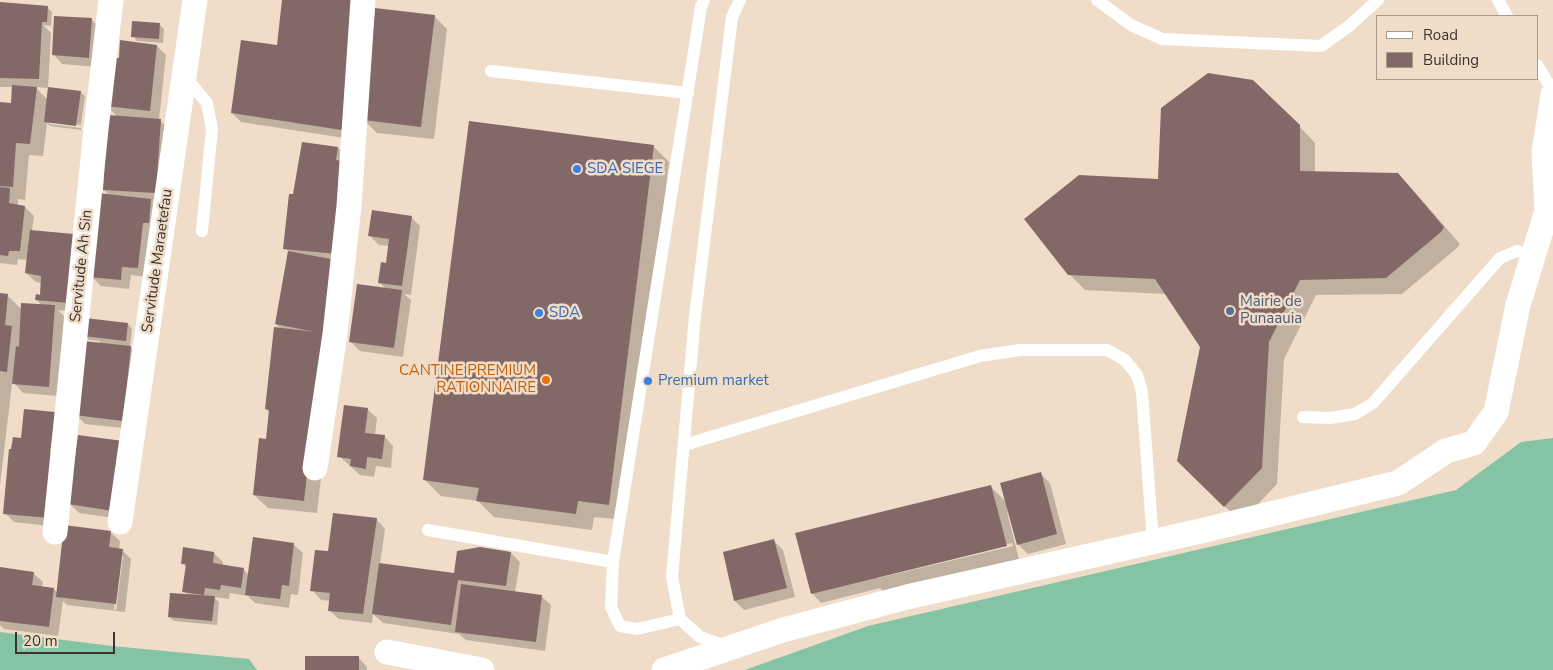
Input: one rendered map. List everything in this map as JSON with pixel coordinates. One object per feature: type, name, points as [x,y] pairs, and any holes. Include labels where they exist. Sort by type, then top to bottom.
[{"type":"street","name":"Servitude Ah Sin","points":[[55,532],[96,129],[112,0]]},
{"type":"street","name":"Servitude Maraetefau","points":[[120,522],[195,0]]},
{"type":"street","points":[[315,468],[335,334],[349,206],[358,102],[363,0]]},
{"type":"street","points":[[664,670],[783,630],[907,597],[1153,542],[1398,483],[1446,451],[1474,443],[1496,412],[1518,305],[1547,211],[1553,95]]},
{"type":"street","points":[[387,652],[482,670]]},
{"type":"lane","points":[[680,619],[637,629],[620,626],[611,608],[613,562],[704,0]]},
{"type":"lane","points":[[730,648],[700,637],[680,619],[672,577],[695,316],[732,17],[740,0]]},
{"type":"lane","points":[[1097,0],[1131,25],[1162,39],[1321,46],[1349,26],[1378,0]]},
{"type":"lane","points":[[1498,0],[1506,15]]},
{"type":"lane","points":[[1538,67],[1553,92]]},
{"type":"lane","points":[[491,72],[688,94]]},
{"type":"lane","points":[[184,75],[207,103],[212,128],[202,231]]},
{"type":"lane","points":[[1303,417],[1330,418],[1355,414],[1373,403],[1500,258],[1517,251],[1533,256]]},
{"type":"lane","points":[[684,445],[980,356],[1020,350],[1107,350],[1125,360],[1138,375],[1142,392],[1153,542]]},
{"type":"lane","points":[[428,530],[613,562]]},
{"type":"green space","points":[[1553,438],[1553,670],[745,670],[868,626],[1456,490],[1521,442]]},
{"type":"green space","points":[[0,632],[112,646],[249,659],[257,670],[0,670]]},
{"type":"building","points":[[282,0],[357,0],[348,131],[231,113],[241,40],[277,45]]},
{"type":"building","points":[[0,2],[48,6],[47,22],[42,22],[39,79],[0,78]]},
{"type":"building","points":[[375,8],[435,15],[421,127],[363,120]]},
{"type":"building","points":[[54,16],[92,18],[89,58],[52,55]]},
{"type":"building","points":[[132,21],[160,23],[159,39],[131,37]]},
{"type":"building","points":[[120,40],[157,45],[150,111],[105,106],[113,58],[119,58]]},
{"type":"building","name":"Mairie de Punaauia","points":[[1208,73],[1253,80],[1300,125],[1300,171],[1398,173],[1444,227],[1441,232],[1386,278],[1300,280],[1269,342],[1262,468],[1224,507],[1177,461],[1200,347],[1155,279],[1068,275],[1024,219],[1079,175],[1158,179],[1161,108]]},
{"type":"building","points":[[12,85],[37,87],[30,144],[16,143],[13,187],[0,186],[0,102],[11,103]]},
{"type":"building","points":[[48,87],[81,91],[76,126],[44,122]]},
{"type":"building","points":[[108,115],[161,119],[156,193],[103,190]]},
{"type":"building","name":"SDA","points":[[469,121],[654,145],[609,505],[578,501],[576,514],[476,501],[479,488],[423,480]]},
{"type":"building","points":[[302,142],[338,147],[336,160],[349,162],[338,254],[283,249],[289,194],[293,194]]},
{"type":"building","points":[[0,187],[10,188],[9,203],[25,206],[20,251],[9,251],[8,256],[0,255]]},
{"type":"building","points":[[98,193],[151,199],[149,223],[143,223],[138,268],[122,267],[121,280],[90,277]]},
{"type":"building","points":[[372,210],[412,216],[402,286],[378,283],[381,262],[386,263],[389,239],[368,236]]},
{"type":"building","points":[[30,230],[74,234],[68,303],[35,300],[36,294],[40,295],[41,276],[25,273]]},
{"type":"building","points":[[288,251],[336,260],[323,333],[304,501],[253,495],[259,438],[266,439],[269,410],[265,409],[274,327],[315,332],[275,324]]},
{"type":"building","points":[[357,284],[402,290],[394,348],[349,342]]},
{"type":"building","points":[[0,293],[8,294],[5,325],[12,326],[7,372],[0,371]]},
{"type":"building","points":[[21,303],[55,305],[49,387],[12,384],[16,346],[19,347]]},
{"type":"building","points":[[85,318],[128,323],[126,341],[83,336]]},
{"type":"building","points":[[83,341],[131,346],[123,421],[74,415]]},
{"type":"building","points":[[344,405],[368,408],[365,433],[385,435],[382,459],[367,457],[366,469],[350,466],[351,459],[337,457]]},
{"type":"building","points":[[24,409],[55,412],[50,453],[56,454],[49,518],[3,514],[9,449],[11,449],[13,437],[21,438]]},
{"type":"building","points":[[78,435],[123,441],[113,511],[68,504]]},
{"type":"building","points":[[1041,472],[1057,534],[1017,545],[1000,483]]},
{"type":"building","points":[[991,485],[1007,546],[811,594],[795,533]]},
{"type":"building","points":[[333,513],[377,518],[363,614],[328,611],[330,593],[310,591],[315,550],[328,551]]},
{"type":"building","points":[[64,525],[111,531],[109,547],[123,549],[116,604],[56,597]]},
{"type":"building","points":[[253,537],[294,543],[289,586],[282,585],[280,599],[245,595]]},
{"type":"building","points":[[774,539],[787,588],[734,601],[723,552]]},
{"type":"building","points":[[183,547],[214,552],[213,563],[244,568],[241,588],[221,585],[220,590],[205,588],[204,595],[182,592],[186,564],[181,564]]},
{"type":"building","points":[[480,547],[511,552],[506,586],[458,580],[451,625],[372,614],[379,563],[454,573],[457,551]]},
{"type":"building","points":[[0,567],[34,572],[32,585],[54,588],[49,627],[0,621]]},
{"type":"building","points":[[461,584],[542,595],[536,642],[455,632]]},
{"type":"building","points":[[170,593],[215,596],[212,621],[168,617]]},
{"type":"building","points":[[305,656],[359,656],[359,670],[305,670]]},
{"type":"place","name":"SDA SIEGE","points":[[577,169]]},
{"type":"place","name":"Mairie de Punaauia","points":[[1230,311]]},
{"type":"place","name":"SDA","points":[[539,313]]},
{"type":"place","name":"CANTINE PREMIUM RATIONNAIRE","points":[[546,380]]},
{"type":"place","name":"Premium market","points":[[648,381]]}]
